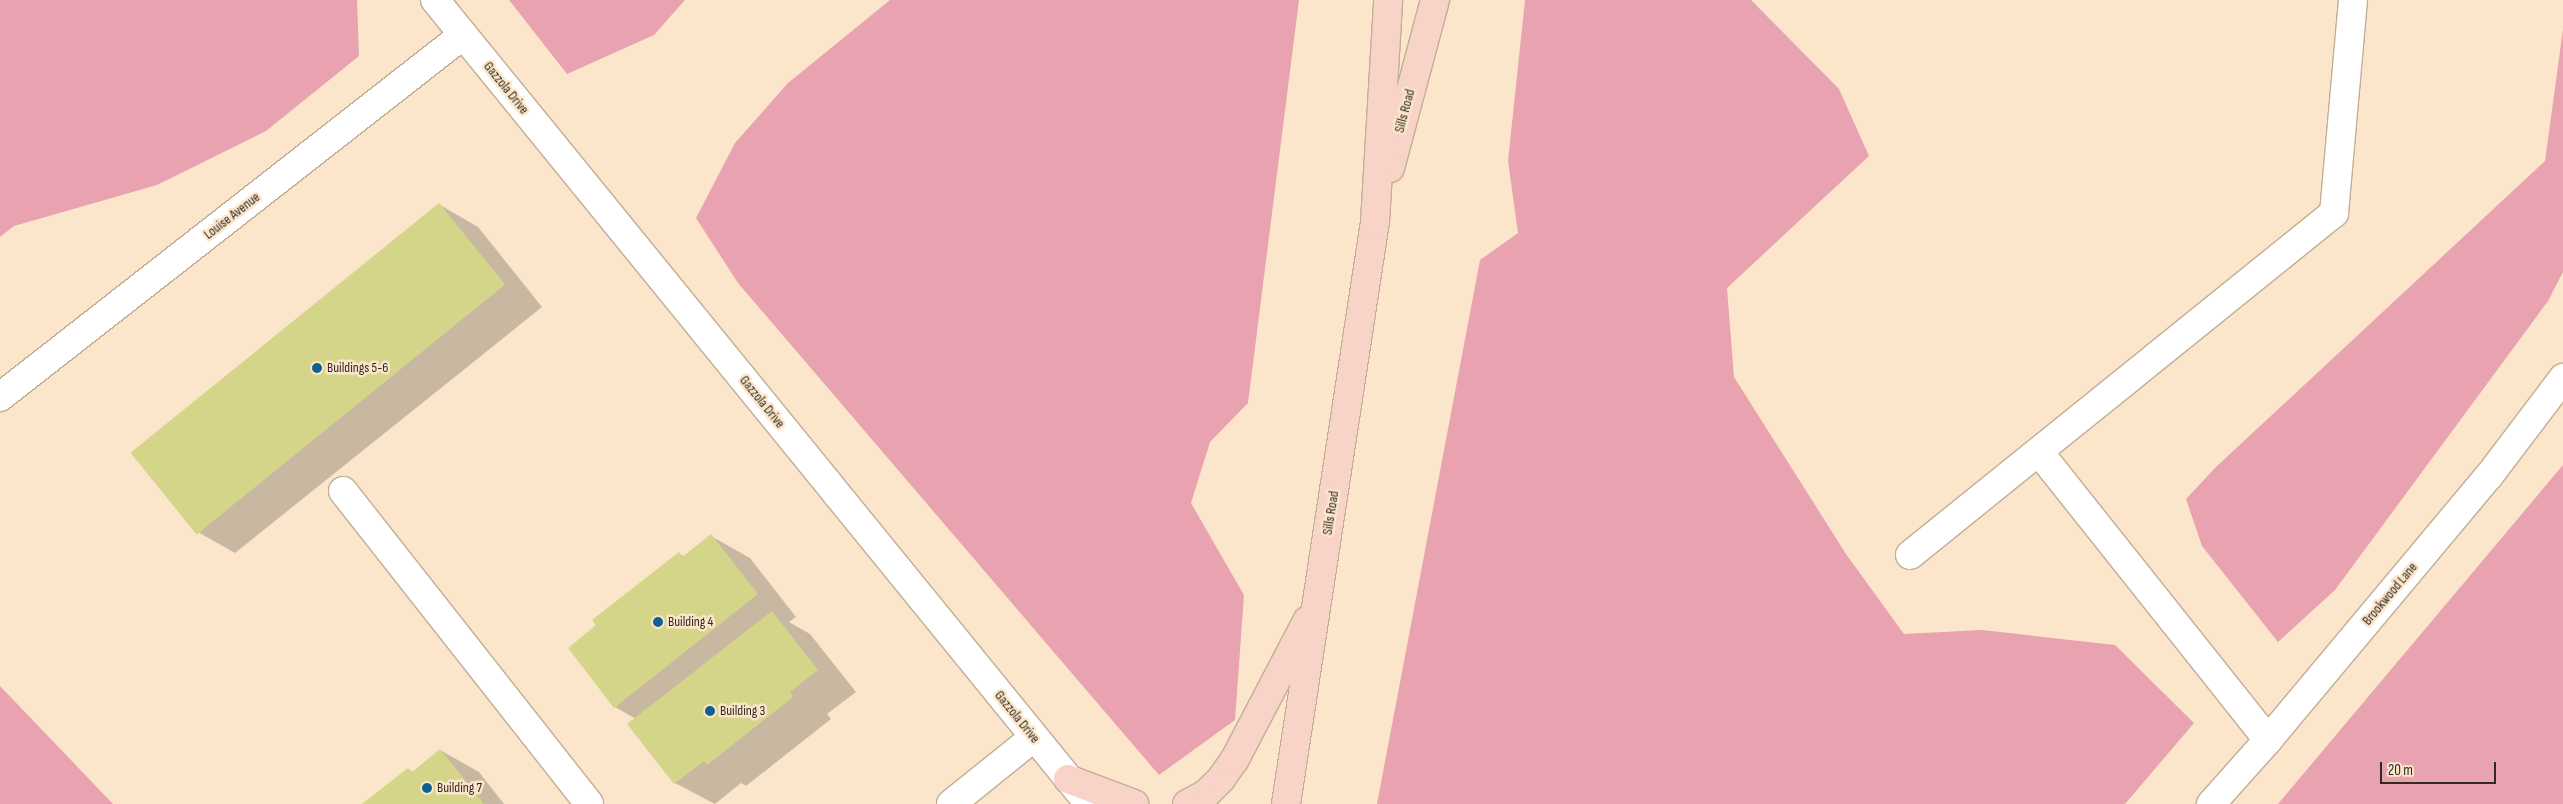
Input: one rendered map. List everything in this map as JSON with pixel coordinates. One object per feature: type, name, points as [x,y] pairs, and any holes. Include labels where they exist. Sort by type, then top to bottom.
[{"type":"main road","name":"Sills Road","points":[[1286,804],[1375,222],[1388,0]]},
{"type":"main road","name":"Sills Road","points":[[1375,222],[1435,0]]},
{"type":"main road","points":[[1187,804],[1206,794],[1221,779],[1235,759],[1318,602]]},
{"type":"main road","points":[[1068,779],[1134,804]]},
{"type":"street","name":"Gazzola Drive","points":[[435,0],[863,525],[1033,738],[1089,804]]},
{"type":"street","points":[[1910,555],[2334,213],[2353,0]]},
{"type":"street","name":"Louise Avenue","points":[[0,397],[463,35]]},
{"type":"street","name":"Brookwood Lane","points":[[2211,804],[2268,740],[2489,476],[2563,378]]},
{"type":"street","points":[[2039,452],[2268,740]]},
{"type":"street","points":[[343,491],[589,804]]},
{"type":"street","points":[[951,804],[1033,738]]},
{"type":"shaded area","points":[[0,0],[357,0],[359,56],[266,131],[157,185],[14,226],[0,237]]},
{"type":"shaded area","points":[[509,0],[685,0],[654,35],[567,74]]},
{"type":"shaded area","points":[[890,0],[1299,0],[1248,403],[1210,442],[1191,503],[1244,595],[1235,720],[1159,775],[738,283],[696,218],[735,143],[788,83]]},
{"type":"shaded area","points":[[1525,0],[1751,0],[1839,89],[1869,156],[1727,288],[1734,377],[1846,554],[1904,634],[1982,630],[2115,645],[2194,723],[2125,804],[1377,804],[1480,260],[1518,233],[1508,161]]},
{"type":"shaded area","points":[[2563,29],[2563,272],[2548,301],[2335,590],[2278,642],[2202,546],[2186,499],[2216,467],[2545,161]]},
{"type":"shaded area","points":[[2563,465],[2563,804],[2278,804]]},
{"type":"shaded area","points":[[0,686],[113,804],[0,804]]},
{"type":"building","name":"Buildings 5-6","points":[[439,203],[505,285],[197,534],[130,453]]},
{"type":"building","name":"Building 4","points":[[711,534],[758,594],[614,708],[568,648],[596,625],[592,620],[679,552],[682,557]]},
{"type":"building","name":"Building 3","points":[[772,611],[818,670],[790,692],[793,697],[707,765],[704,761],[674,784],[627,724]]},
{"type":"building","name":"Building 7","points":[[440,749],[484,804],[362,804],[408,768],[412,772]]},
{"type":"place","name":"Buildings 5-6","points":[[317,368]]},
{"type":"place","name":"Building 4","points":[[658,622]]},
{"type":"place","name":"Building 3","points":[[710,711]]},
{"type":"place","name":"Building 7","points":[[427,788]]}]
